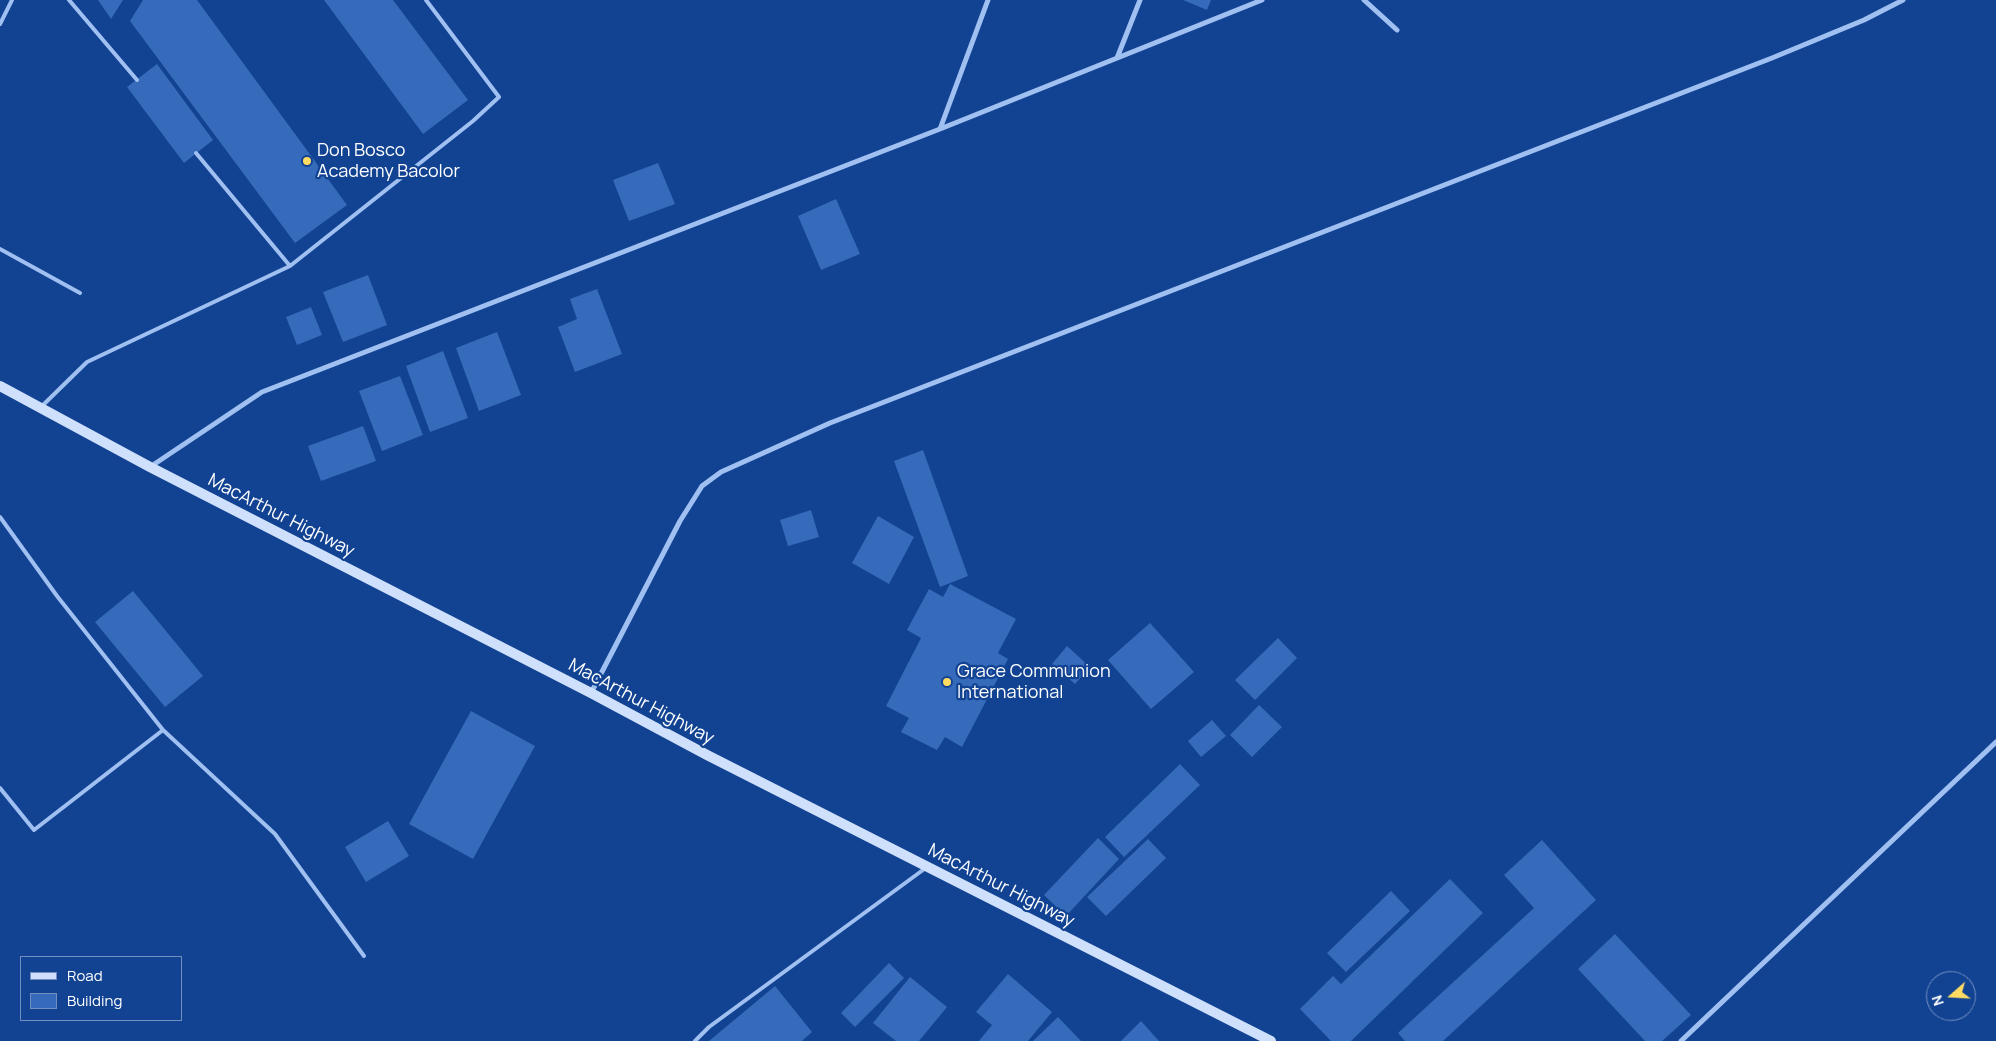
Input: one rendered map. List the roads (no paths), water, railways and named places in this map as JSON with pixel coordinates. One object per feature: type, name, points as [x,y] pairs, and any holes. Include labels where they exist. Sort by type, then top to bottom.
[{"type":"main road","name":"MacArthur Highway","points":[[0,386],[150,468],[591,693],[707,755],[1270,1041]]},
{"type":"street","points":[[940,129],[988,0]]},
{"type":"street","points":[[1117,58],[1140,0]]},
{"type":"street","points":[[150,468],[262,392],[940,129],[1262,0]]},
{"type":"street","points":[[1364,0],[1397,30]]},
{"type":"street","points":[[591,693],[680,521],[702,486],[721,472],[839,420],[1772,58],[1864,20],[1903,0]]},
{"type":"street","points":[[1681,1041],[1996,742]]},
{"type":"lane","points":[[0,24],[12,0]]},
{"type":"lane","points":[[69,0],[136,80]]},
{"type":"lane","points":[[41,407],[86,362],[290,266],[473,121],[499,97],[426,0]]},
{"type":"lane","points":[[196,153],[290,266]]},
{"type":"lane","points":[[0,249],[80,293]]},
{"type":"lane","points":[[0,517],[57,596],[163,730],[275,834],[364,956]]},
{"type":"lane","points":[[0,788],[34,830],[163,730]]},
{"type":"lane","points":[[695,1041],[709,1027],[927,867]]},
{"type":"place","name":"Don Bosco Academy Bacolor","points":[[307,161]]},
{"type":"place","name":"Grace Communion International","points":[[947,682]]}]
